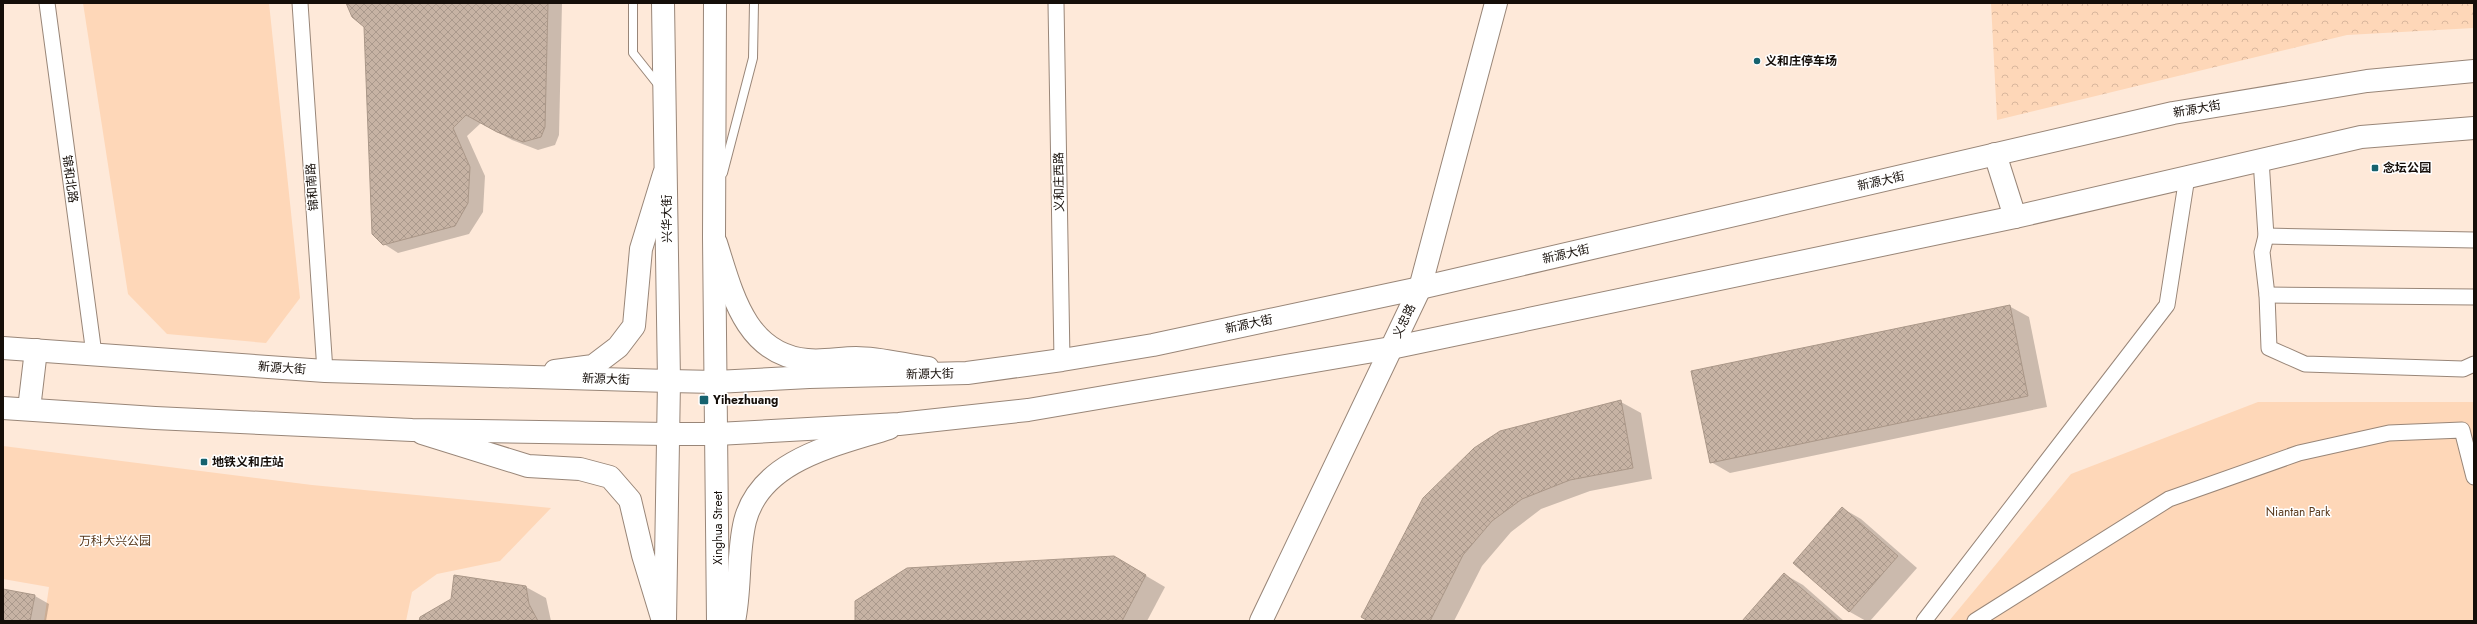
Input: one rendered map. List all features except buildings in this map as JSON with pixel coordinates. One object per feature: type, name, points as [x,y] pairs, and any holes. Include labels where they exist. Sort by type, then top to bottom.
[{"type":"main road","name":"兴华大街","points":[[663,3],[664,93],[667,163],[669,381],[667,434]]},
{"type":"main road","points":[[715,3],[714,237],[717,434]]},
{"type":"main road","name":"义忠路","points":[[1261,621],[1420,288],[1496,3]]},
{"type":"main road","name":"新源大街","points":[[3,348],[325,371],[669,381],[716,382],[809,377],[967,374],[1153,345],[1420,288],[2173,113],[2367,81],[2474,71]]},
{"type":"main road","points":[[3,408],[412,430],[667,434],[717,434],[899,424],[1028,410],[1392,348],[2015,217],[2361,137],[2474,128]]},
{"type":"main road","points":[[1995,154],[2015,217]]},
{"type":"main road","points":[[485,376],[593,366],[618,348],[634,326],[641,249],[667,163]]},
{"type":"main road","points":[[714,237],[736,306],[759,340],[786,356],[808,360],[857,358],[967,374]]},
{"type":"main road","points":[[29,409],[36,350]]},
{"type":"main road","points":[[734,621],[738,605],[739,559],[746,520],[760,490],[788,465],[819,451],[899,424]]},
{"type":"main road","points":[[412,430],[528,466],[580,469],[610,477],[630,500],[643,555],[664,621]]},
{"type":"main road","points":[[664,621],[667,434]]},
{"type":"main road","name":"Xinghua Street","points":[[717,434],[718,621]]},
{"type":"street","name":"锦和北路","points":[[47,3],[94,354]]},
{"type":"street","name":"锦和南路","points":[[300,3],[325,371]]},
{"type":"street","name":"义和庄西路","points":[[1056,3],[1062,360]]},
{"type":"street","points":[[2261,160],[2266,236],[2262,252],[2267,295],[2268,348],[2305,364],[2463,369],[2474,364]]},
{"type":"street","points":[[1924,621],[2167,305],[2187,177]]},
{"type":"street","points":[[2266,236],[2474,240]]},
{"type":"street","points":[[2267,295],[2474,297]]},
{"type":"street","points":[[1975,621],[2169,499],[2299,453],[2389,433],[2462,430],[2474,476]]},
{"type":"lane","points":[[633,3],[633,53],[664,93]]},
{"type":"lane","points":[[714,205],[753,58],[754,3]]},
{"type":"green space","points":[[83,3],[269,3],[300,298],[266,343],[167,334],[128,294]]},
{"type":"green space","points":[[1991,3],[2474,3],[2474,28],[2347,35],[1997,120]]},
{"type":"green space","name":"Niantan Park","points":[[2258,402],[2474,402],[2474,621],[1949,621],[2071,474]]},
{"type":"green space","name":"万科大兴公园","points":[[3,446],[312,485],[551,508],[500,561],[437,574],[412,592],[406,621],[44,621],[49,587],[3,579]]},
{"type":"place","name":"义和庄停车场","points":[[1757,61]]},
{"type":"place","name":"念坛公园","points":[[2375,168]]},
{"type":"place","name":"Yihezhuang","points":[[704,400]]},
{"type":"place","name":"地铁义和庄站","points":[[204,462]]}]
